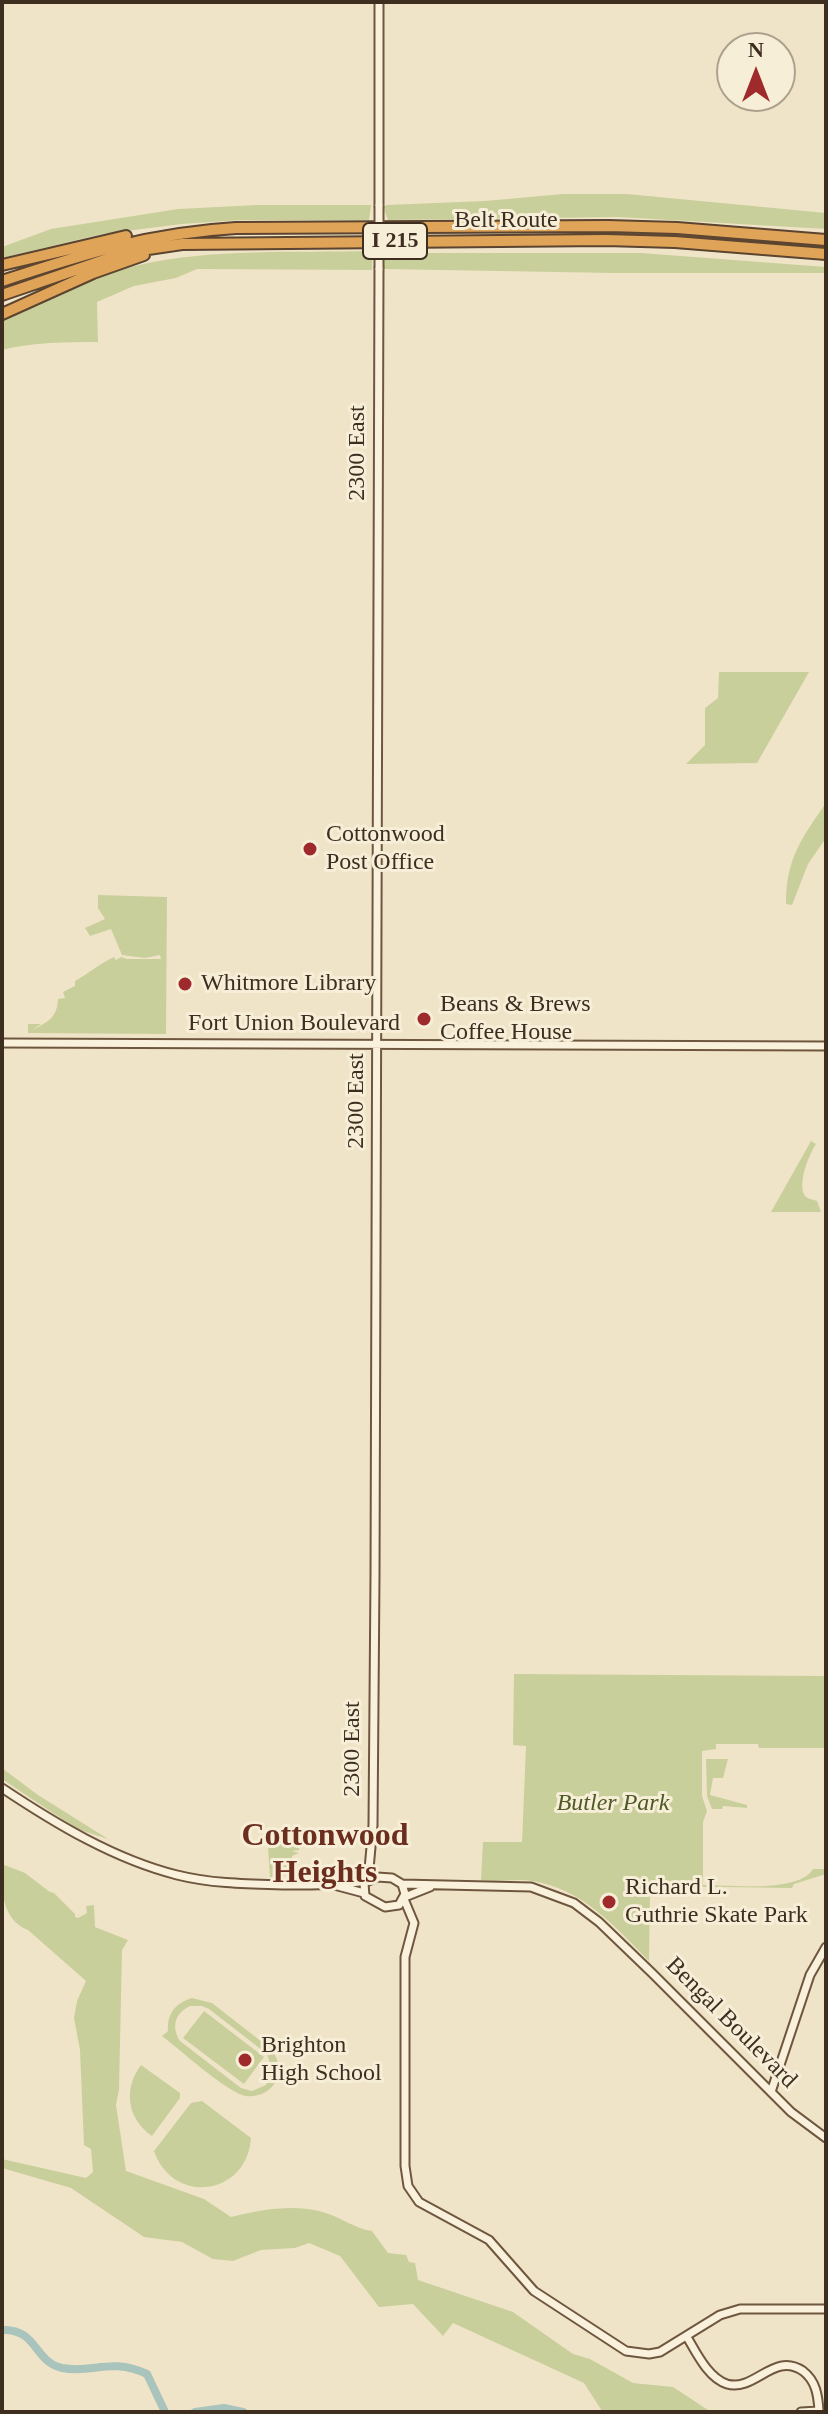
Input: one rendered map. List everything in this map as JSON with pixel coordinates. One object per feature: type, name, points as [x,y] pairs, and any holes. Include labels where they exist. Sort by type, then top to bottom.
[{"type":"highway","name":"Belt Route","points":[[2,281],[120,243],[184,231],[236,228],[608,226],[677,228],[826,240]]},
{"type":"highway","points":[[2,265],[116,237],[184,231]]},
{"type":"highway","name":"Belt Route","points":[[2,295],[128,252],[182,244],[245,241],[606,240],[826,254]]},
{"type":"highway","points":[[2,314],[93,273],[182,244]]},
{"type":"street","name":"2300 East","points":[[367,1880],[371,1863],[377,1045],[379,2]]},
{"type":"street","name":"Fort Union Boulevard","points":[[2,1043],[826,1046]]},
{"type":"street","points":[[2,1788],[59,1825],[92,1842],[174,1874],[231,1884],[332,1885],[384,1877],[396,1879],[402,1884],[404,1898],[412,1914],[413,1928],[405,1957],[405,2166],[408,2186],[419,2202],[489,2240],[534,2291],[615,2346],[637,2354],[660,2352],[720,2315],[740,2309],[826,2309]]},
{"type":"street","points":[[371,1863],[384,1877]]},
{"type":"street","points":[[367,1880],[364,1893],[368,1900],[412,1914]]},
{"type":"street","name":"Bengal Boulevard","points":[[402,1884],[531,1887],[574,1903],[603,1926],[804,2124],[826,2138]]},
{"type":"street","points":[[332,1885],[364,1893]]},
{"type":"street","name":"Bengal Boulevard","points":[[404,1898],[432,1887]]},
{"type":"street","points":[[397,1907],[404,1898]]},
{"type":"street","points":[[771,2092],[806,1983],[826,1947]]},
{"type":"street","points":[[687,2337],[713,2376],[727,2384],[746,2383],[784,2365],[800,2369],[815,2385],[819,2411],[801,2412]]},
{"type":"green space","points":[[563,194],[627,194],[826,213],[826,229],[618,217],[388,220],[384,209],[386,205]]},
{"type":"green space","points":[[371,205],[369,220],[241,220],[182,224],[102,234],[2,258],[2,247],[51,229],[178,209]]},
{"type":"green space","points":[[372,251],[372,270],[197,269],[176,278],[134,286],[97,302],[98,342],[38,344],[2,350],[2,321],[69,290],[139,265],[225,254]]},
{"type":"green space","points":[[384,253],[641,253],[826,267],[826,273],[384,269]]},
{"type":"green space","points":[[719,672],[809,672],[757,763],[686,764],[705,745],[705,708],[718,698]]},
{"type":"green space","points":[[826,803],[826,838],[808,864],[792,905],[786,904],[792,862]]},
{"type":"green space","points":[[98,895],[167,897],[166,1034],[28,1033],[28,1024],[41,1024],[32,1030],[51,1019],[58,999],[65,998],[63,992],[75,986],[75,981],[114,957],[116,960],[121,957],[161,959],[160,955],[145,958],[122,955],[111,929],[90,936],[85,928],[105,919],[98,908]]},
{"type":"green space","points":[[811,1141],[816,1144],[802,1184],[806,1197],[817,1201],[821,1212],[771,1212]]},
{"type":"green space","name":"Butler Park","points":[[514,1674],[826,1676],[826,1748],[759,1748],[758,1744],[716,1744],[716,1749],[702,1751],[702,1796],[707,1811],[703,1822],[703,1885],[779,1885],[805,1877],[813,1869],[826,1869],[826,1874],[794,1884],[792,1888],[650,1886],[649,1961],[596,1911],[567,1892],[532,1881],[481,1880],[483,1842],[522,1842],[526,1746],[513,1745]]},
{"type":"green space","points":[[706,1759],[728,1759],[723,1778],[713,1778],[710,1795],[747,1805],[747,1808],[723,1806],[722,1809],[712,1809],[707,1796]]},
{"type":"green space","points":[[2,1768],[108,1839],[77,1829],[2,1779]]},
{"type":"green space","points":[[271,1843],[299,1843],[299,1850],[292,1851],[299,1853],[292,1856],[292,1867],[299,1872],[308,1872],[308,1875],[293,1875],[292,1870],[292,1875],[270,1877],[268,1847]]},
{"type":"green space","points":[[2,1864],[25,1873],[54,1893],[75,1917],[87,1913],[86,1906],[94,1905],[95,1927],[128,1940],[122,1950],[119,2090],[116,2105],[126,2171],[204,2199],[231,2217],[275,2209],[309,2209],[372,2231],[388,2253],[406,2255],[409,2262],[415,2263],[418,2280],[513,2312],[573,2354],[590,2359],[633,2383],[673,2387],[711,2412],[602,2411],[584,2383],[453,2323],[443,2336],[413,2304],[379,2307],[340,2256],[309,2243],[295,2248],[261,2250],[233,2261],[213,2259],[182,2242],[144,2237],[71,2188],[2,2168],[2,2159],[86,2178],[93,2172],[91,2149],[84,2145],[80,2050],[74,2018],[86,1981],[12,1918],[4,1902]]},
{"type":"green space","points":[[192,1998],[212,2003],[271,2049],[279,2067],[272,2087],[255,2096],[237,2093],[162,2036],[168,2031],[173,2010]],"holes":[[[190,2006],[202,2006],[267,2054],[273,2072],[266,2085],[252,2091],[241,2088],[180,2041],[175,2026],[178,2016]]]},
{"type":"green space","points":[[204,2011],[264,2057],[244,2084],[183,2038]]},
{"type":"green space","points":[[141,2065],[180,2093],[180,2098],[152,2136],[137,2121],[130,2103],[132,2084]]},
{"type":"green space","points":[[202,2101],[251,2138],[246,2157],[237,2172],[224,2182],[208,2187],[192,2186],[177,2180],[163,2169],[154,2151],[191,2103]]},
{"type":"waterway","points":[[2,2330],[22,2334],[53,2365],[62,2368],[112,2366],[147,2374],[165,2412]]},
{"type":"waterway","points":[[195,2412],[224,2408],[243,2412]]},
{"type":"place","name":"Cottonwood Post Office","points":[[310,849]]},
{"type":"place","name":"Whitmore Library","points":[[185,984]]},
{"type":"place","name":"Beans & Brews Coffee House","points":[[424,1019]]},
{"type":"place","name":"Richard L. Guthrie Skate Park","points":[[609,1902]]},
{"type":"place","name":"Brighton High School","points":[[245,2060]]},
{"type":"district","name":"Cottonwood Heights","points":[[325,1856]]}]
